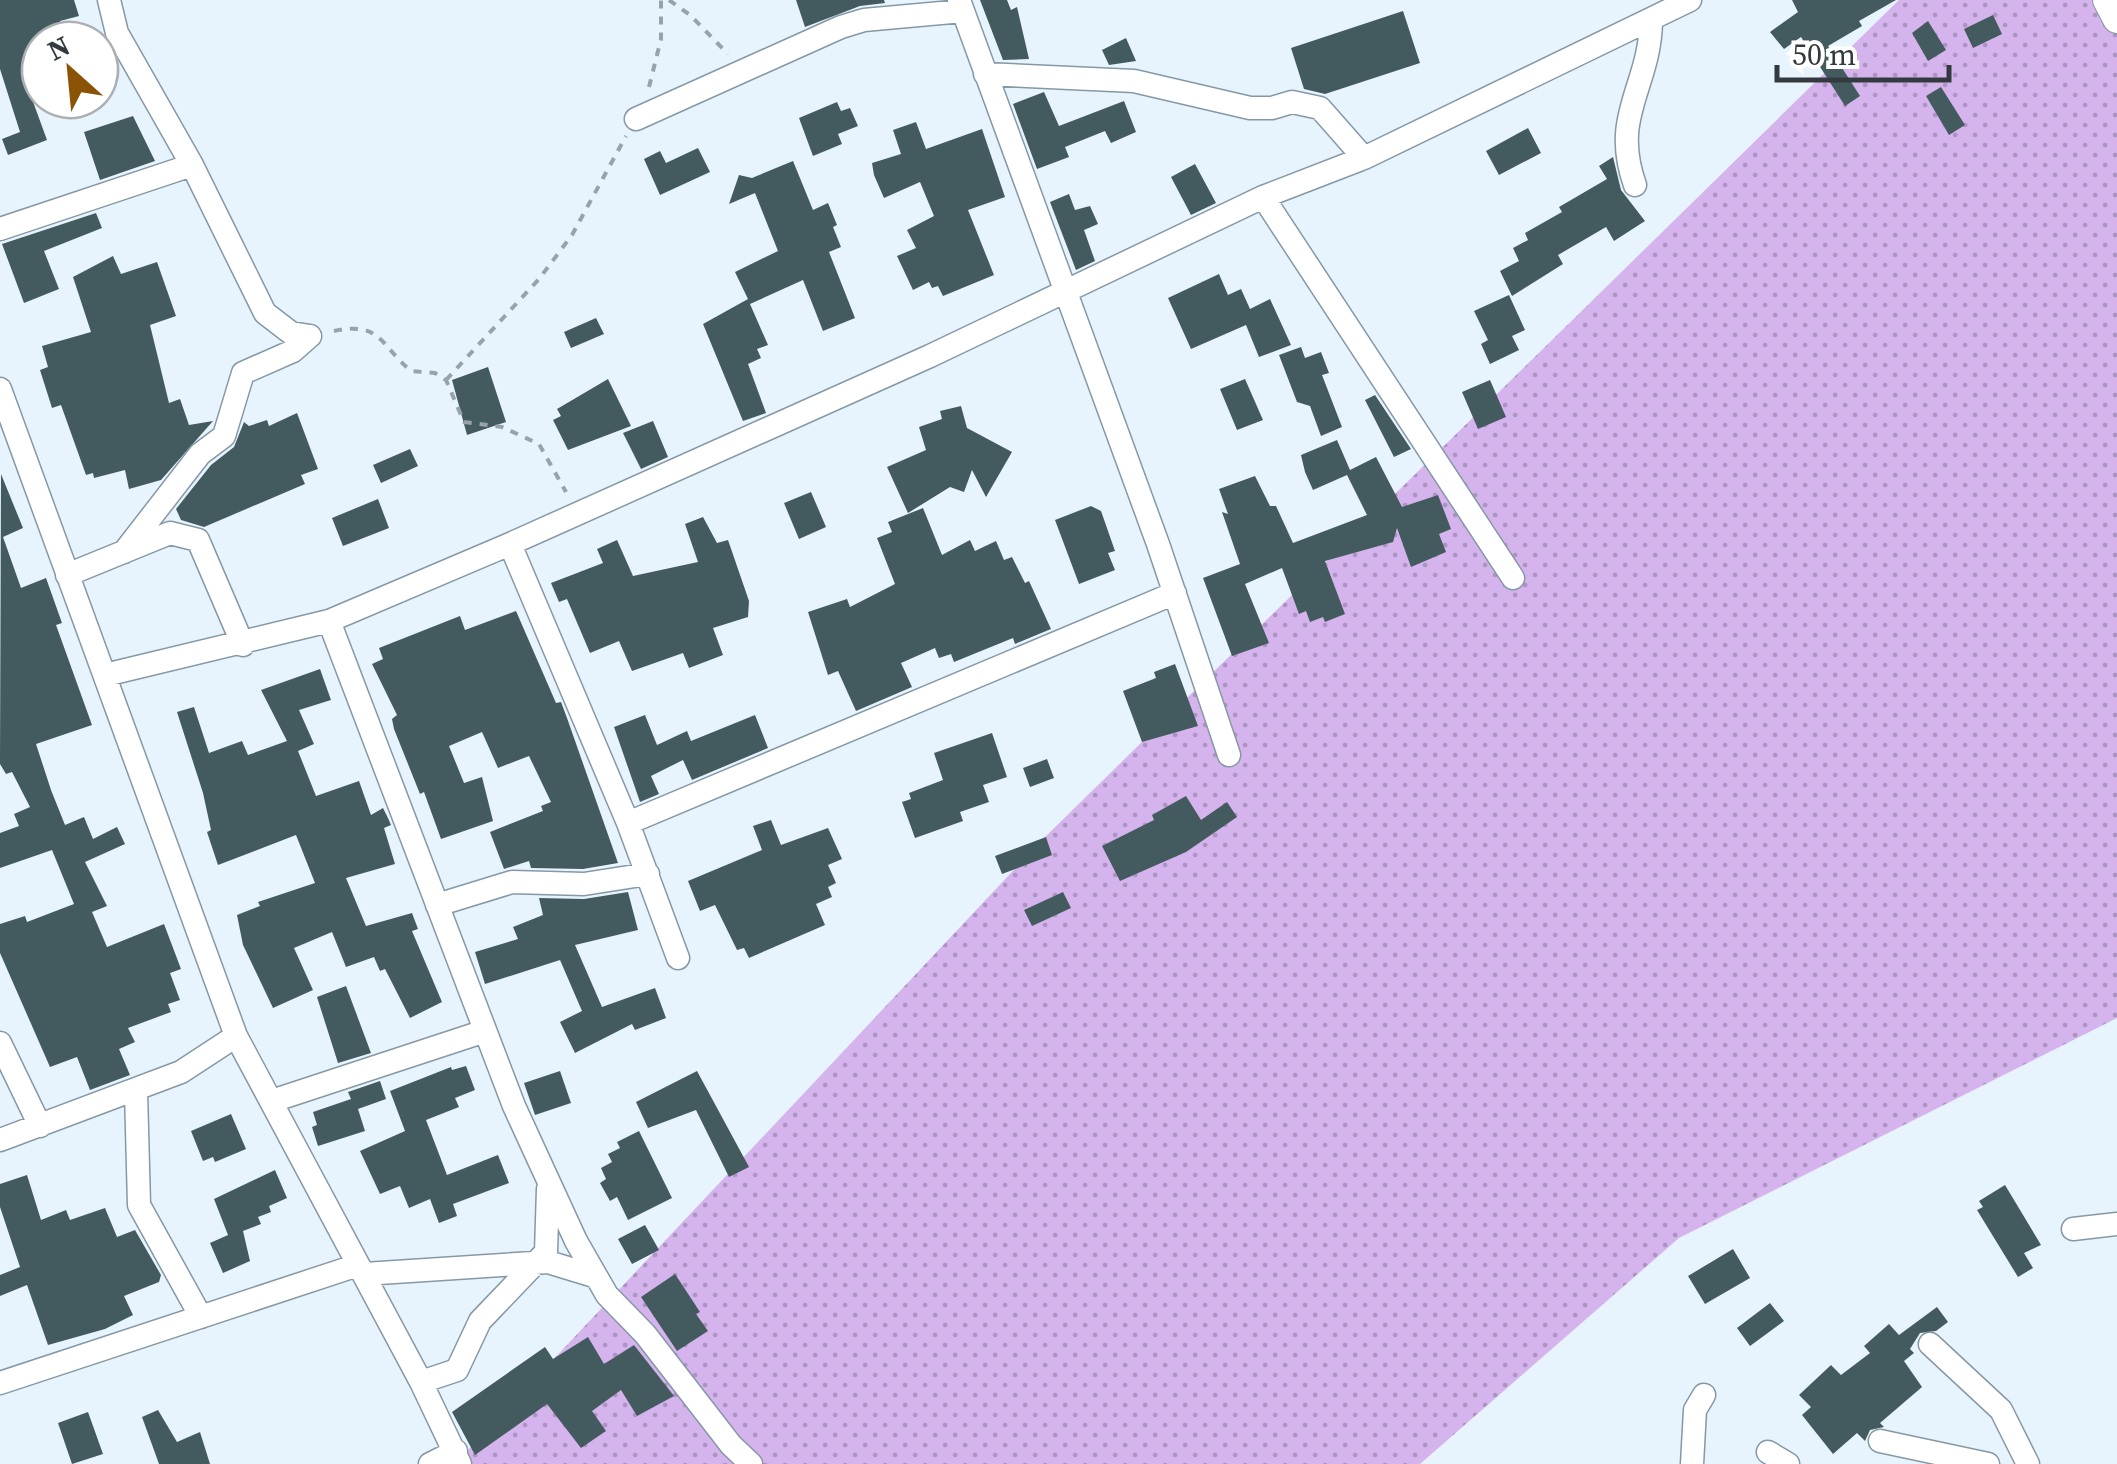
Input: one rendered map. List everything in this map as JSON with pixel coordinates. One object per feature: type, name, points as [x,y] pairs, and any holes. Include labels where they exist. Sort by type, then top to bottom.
[{"type":"main road","points":[[2106,0],[2117,19]]},
{"type":"street","points":[[109,0],[117,33],[192,165],[265,313],[290,333],[310,336]]},
{"type":"street","points":[[104,675],[329,621],[510,544],[930,356],[1263,197],[1364,158],[1690,0]]},
{"type":"street","points":[[636,120],[864,20],[961,6],[1175,593],[1229,755]]},
{"type":"street","points":[[1636,185],[1626,159],[1624,128],[1650,48],[1651,20]]},
{"type":"street","points":[[985,74],[1134,80],[1250,108],[1272,108],[1292,102],[1320,108],[1364,158]]},
{"type":"street","points":[[0,229],[192,165]]},
{"type":"street","points":[[1263,197],[1513,578]]},
{"type":"street","points":[[124,552],[200,454],[227,430],[243,374],[293,351],[310,336]]},
{"type":"street","points":[[0,389],[236,1036],[422,1382],[458,1457],[430,1464]]},
{"type":"street","points":[[66,576],[170,533],[198,540],[243,644]]},
{"type":"street","points":[[510,544],[628,822],[678,958]]},
{"type":"street","points":[[628,822],[1175,593]]},
{"type":"street","points":[[329,621],[485,1031],[594,1276],[751,1464]]},
{"type":"street","points":[[437,906],[512,882],[584,884],[648,874]]},
{"type":"street","points":[[272,1101],[485,1031]]},
{"type":"street","points":[[0,1140],[136,1091],[199,1062],[236,1036]]},
{"type":"street","points":[[0,1043],[40,1126]]},
{"type":"street","points":[[136,1091],[139,1205],[202,1317]]},
{"type":"street","points":[[422,1382],[457,1370],[480,1321],[541,1262],[549,1236],[548,1176]]},
{"type":"street","points":[[2073,1229],[2117,1224]]},
{"type":"street","points":[[0,1383],[361,1270],[541,1262],[594,1276]]},
{"type":"street","points":[[1930,1344],[2002,1410],[2028,1464]]},
{"type":"street","points":[[1692,1464],[1696,1410],[1704,1396]]},
{"type":"street","points":[[1880,1441],[1988,1464]]},
{"type":"path","points":[[446,380],[539,280],[572,235],[636,120],[657,64],[661,0]]},
{"type":"path","points":[[668,0],[690,15],[744,70]]},
{"type":"path","points":[[310,336],[373,330],[411,371],[436,373],[446,380],[464,422],[502,426],[540,444],[576,512]]},
{"type":"shaded area","points":[[1899,0],[2117,0],[2117,1018],[1679,1238],[1420,1464],[455,1464],[1043,839]]},
{"type":"building","points":[[0,0],[74,0],[79,16],[20,20],[20,120],[40,120],[47,140],[8,155],[2,139],[20,132],[0,69]]},
{"type":"building","points":[[796,0],[885,3],[860,6],[805,27]]},
{"type":"building","points":[[980,0],[1007,0],[1011,10],[1017,7],[1029,59],[1003,60]]},
{"type":"building","points":[[1792,0],[1896,0],[1859,21],[1862,26],[1828,46],[1860,96],[1845,106],[1801,37],[1784,49],[1770,32],[1798,12]]},
{"type":"building","points":[[1403,11],[1420,63],[1325,94],[1304,89],[1291,48]]},
{"type":"building","points":[[1993,15],[2002,34],[1973,48],[1964,29]]},
{"type":"building","points":[[1928,21],[1946,50],[1928,61],[1912,33]]},
{"type":"building","points":[[1126,38],[1136,61],[1109,65],[1102,50]]},
{"type":"building","points":[[1941,87],[1965,125],[1949,135],[1926,96]]},
{"type":"building","points":[[1044,92],[1059,126],[1124,101],[1136,132],[1111,143],[1105,131],[1065,147],[1069,157],[1037,169],[1013,104]]},
{"type":"building","points":[[837,102],[841,111],[850,108],[858,126],[838,134],[842,144],[813,156],[799,118]]},
{"type":"building","points":[[133,116],[155,161],[100,180],[84,132]]},
{"type":"building","points":[[916,122],[926,149],[982,129],[1005,197],[968,210],[994,275],[943,296],[938,286],[932,288],[929,282],[913,290],[897,256],[916,248],[907,230],[934,216],[920,182],[884,198],[872,163],[901,154],[893,130]]},
{"type":"building","points":[[1528,128],[1541,153],[1499,175],[1486,151]]},
{"type":"building","points":[[698,148],[710,172],[660,195],[644,159],[660,151],[666,163]]},
{"type":"building","points":[[1613,157],[1621,190],[1645,221],[1614,241],[1606,227],[1558,255],[1563,264],[1512,296],[1500,271],[1519,261],[1513,248],[1528,240],[1525,233],[1562,212],[1559,207],[1607,179],[1599,166]]},
{"type":"building","points":[[793,161],[813,210],[828,203],[837,225],[833,227],[841,247],[829,252],[855,318],[823,331],[803,280],[750,304],[768,345],[757,349],[761,358],[748,364],[766,413],[743,421],[703,324],[748,299],[735,272],[778,251],[755,193],[729,204],[739,175],[752,178]]},
{"type":"building","points":[[1195,164],[1216,203],[1191,215],[1171,177]]},
{"type":"building","points":[[1069,194],[1075,210],[1090,206],[1098,224],[1084,230],[1095,261],[1076,270],[1050,202]]},
{"type":"building","points":[[96,213],[102,228],[44,251],[59,289],[24,303],[2,244]]},
{"type":"building","points":[[113,256],[121,274],[157,262],[176,316],[150,325],[169,403],[180,399],[189,425],[213,421],[161,480],[129,489],[125,470],[94,478],[93,473],[86,475],[61,405],[52,408],[40,370],[48,367],[42,346],[91,332],[73,277]]},
{"type":"building","points":[[1219,274],[1228,295],[1241,289],[1250,309],[1270,299],[1291,345],[1259,357],[1246,325],[1191,349],[1168,298]]},
{"type":"building","points":[[1509,295],[1525,330],[1512,336],[1519,350],[1490,364],[1481,344],[1488,340],[1474,311]]},
{"type":"building","points":[[596,318],[604,334],[571,348],[564,332]]},
{"type":"building","points":[[1301,347],[1305,358],[1321,352],[1329,373],[1322,375],[1342,427],[1321,436],[1310,406],[1297,402],[1279,355]]},
{"type":"building","points":[[488,367],[506,422],[467,435],[452,380]]},
{"type":"building","points":[[608,379],[631,426],[568,450],[553,420],[561,416],[557,409]]},
{"type":"building","points":[[1245,379],[1263,420],[1237,430],[1220,389]]},
{"type":"building","points":[[1490,380],[1506,417],[1478,429],[1462,392]]},
{"type":"building","points":[[1375,395],[1411,449],[1394,457],[1365,400]]},
{"type":"building","points":[[961,406],[967,428],[1012,452],[986,497],[972,470],[964,492],[950,487],[908,513],[887,467],[926,450],[919,427],[942,419],[940,411]]},
{"type":"building","points":[[297,413],[318,469],[301,475],[305,484],[204,527],[181,520],[176,509],[211,465],[234,447],[244,422],[249,426],[267,420],[269,426]]},
{"type":"building","points":[[653,421],[668,457],[641,469],[623,433]]},
{"type":"building","points":[[1337,440],[1350,470],[1376,457],[1402,507],[1438,495],[1451,529],[1439,534],[1446,552],[1411,567],[1397,528],[1393,542],[1325,561],[1345,614],[1325,622],[1323,617],[1310,622],[1306,611],[1299,614],[1282,568],[1245,584],[1269,643],[1232,656],[1203,578],[1240,564],[1222,512],[1228,514],[1219,489],[1255,476],[1270,506],[1276,506],[1293,543],[1367,515],[1347,475],[1313,490],[1305,472],[1301,455]]},
{"type":"building","points":[[410,449],[418,466],[381,483],[373,465]]},
{"type":"building","points":[[1,474],[23,528],[3,537],[21,588],[46,578],[62,623],[56,625],[92,725],[36,744],[51,790],[65,825],[84,817],[93,839],[117,827],[125,844],[85,862],[107,906],[92,912],[107,947],[164,924],[181,969],[170,973],[180,1000],[168,1004],[171,1012],[128,1028],[135,1042],[119,1049],[130,1075],[90,1090],[77,1057],[50,1067],[0,953],[0,924],[25,916],[27,922],[74,904],[52,850],[0,868],[0,833],[19,826],[14,814],[30,807],[12,772],[6,774],[0,764]]},
{"type":"building","points":[[811,492],[826,527],[799,539],[784,503]]},
{"type":"building","points":[[378,499],[389,528],[343,546],[332,518]]},
{"type":"building","points":[[1091,506],[1101,511],[1115,551],[1108,553],[1115,570],[1079,584],[1055,520]]},
{"type":"building","points":[[923,508],[942,555],[970,540],[975,551],[996,541],[1004,560],[1012,557],[1025,583],[1029,581],[1051,629],[1015,644],[1013,638],[954,662],[951,654],[939,658],[935,648],[901,663],[912,687],[856,711],[838,671],[828,675],[808,612],[847,599],[850,607],[895,584],[877,538],[892,532],[888,522]]},
{"type":"building","points":[[703,517],[717,543],[728,540],[749,601],[748,617],[713,628],[723,655],[689,668],[683,653],[632,671],[619,641],[590,653],[567,599],[559,602],[551,583],[603,563],[597,549],[617,540],[633,576],[698,562],[685,524]]},
{"type":"building","points":[[516,611],[556,703],[561,702],[618,863],[583,869],[531,868],[529,861],[504,869],[490,832],[543,811],[541,806],[551,802],[529,756],[498,768],[482,732],[449,746],[464,783],[482,777],[493,821],[441,839],[424,792],[420,794],[394,729],[392,719],[397,715],[372,664],[383,659],[379,648],[460,616],[465,630]]},
{"type":"building","points":[[1175,664],[1198,726],[1142,742],[1123,691],[1156,678],[1154,672]]},
{"type":"building","points":[[320,669],[331,700],[299,710],[314,744],[298,751],[316,796],[359,781],[371,815],[383,808],[391,825],[384,828],[395,864],[346,878],[366,926],[412,913],[418,929],[412,931],[442,1002],[410,1018],[385,969],[380,971],[374,957],[346,967],[332,932],[294,948],[313,990],[273,1008],[243,945],[237,915],[260,906],[258,902],[315,883],[296,835],[218,865],[207,832],[211,830],[203,793],[177,712],[194,707],[209,753],[242,741],[248,755],[287,741],[261,690]]},
{"type":"building","points":[[645,715],[657,745],[687,731],[691,741],[755,715],[768,748],[692,780],[683,760],[651,776],[659,794],[640,802],[614,727]]},
{"type":"building","points":[[992,733],[1007,777],[983,785],[989,802],[960,812],[963,821],[915,838],[902,802],[911,799],[909,793],[943,780],[934,753]]},
{"type":"building","points":[[1047,759],[1054,778],[1030,787],[1023,768]]},
{"type":"building","points":[[1186,796],[1201,820],[1227,802],[1237,817],[1186,852],[1120,881],[1102,846],[1154,820],[1152,815]]},
{"type":"building","points":[[771,820],[781,845],[828,828],[842,859],[828,865],[836,883],[828,887],[832,897],[816,904],[825,925],[749,958],[744,948],[737,950],[715,905],[700,911],[688,881],[762,850],[753,826]]},
{"type":"building","points":[[1046,837],[1052,855],[1002,874],[995,856]]},
{"type":"building","points":[[628,892],[638,930],[575,945],[602,1007],[655,988],[666,1018],[635,1030],[632,1024],[575,1053],[560,1022],[582,1011],[560,960],[485,984],[475,952],[518,939],[513,927],[543,915],[539,898],[584,899]]},
{"type":"building","points":[[1063,892],[1071,908],[1032,926],[1024,910]]},
{"type":"building","points":[[346,986],[371,1053],[338,1063],[317,997]]},
{"type":"building","points":[[466,1066],[475,1090],[455,1098],[459,1107],[426,1120],[447,1175],[498,1155],[509,1183],[453,1204],[457,1216],[439,1223],[430,1199],[409,1208],[400,1186],[380,1194],[360,1151],[405,1131],[390,1091],[451,1067],[452,1070]]},
{"type":"building","points":[[560,1071],[571,1103],[535,1115],[524,1083]]},
{"type":"building","points":[[697,1071],[749,1167],[729,1177],[696,1110],[648,1128],[636,1102]]},
{"type":"building","points":[[380,1081],[386,1099],[358,1109],[365,1131],[318,1146],[312,1127],[317,1125],[313,1112],[351,1099],[348,1092]]},
{"type":"building","points":[[231,1114],[246,1149],[215,1162],[213,1157],[203,1161],[191,1131]]},
{"type":"building","points":[[639,1131],[672,1198],[628,1220],[617,1197],[610,1201],[600,1183],[606,1179],[601,1168],[612,1162],[608,1154],[620,1148],[617,1142]]},
{"type":"building","points":[[275,1170],[287,1198],[269,1206],[271,1212],[258,1217],[261,1224],[243,1231],[250,1261],[223,1273],[210,1243],[228,1235],[214,1199]]},
{"type":"building","points":[[27,1175],[41,1220],[66,1210],[70,1220],[105,1208],[117,1237],[135,1230],[161,1275],[159,1282],[124,1296],[133,1315],[105,1329],[48,1345],[27,1285],[0,1296],[0,1275],[20,1267],[0,1207],[0,1184]]},
{"type":"building","points":[[2005,1185],[2041,1245],[2024,1253],[2033,1268],[2018,1277],[1977,1210],[1983,1207],[1979,1201]]},
{"type":"building","points":[[645,1225],[659,1250],[632,1264],[618,1239]]},
{"type":"building","points":[[1733,1249],[1750,1278],[1705,1304],[1688,1276]]},
{"type":"building","points":[[675,1274],[708,1331],[677,1351],[641,1297]]},
{"type":"building","points":[[1770,1303],[1784,1321],[1750,1346],[1737,1328]]},
{"type":"building","points":[[1937,1307],[1948,1322],[1936,1331],[1920,1333],[1910,1349],[1914,1353],[1904,1361],[1922,1387],[1880,1423],[1884,1427],[1870,1430],[1865,1441],[1857,1433],[1833,1454],[1802,1415],[1811,1407],[1799,1395],[1831,1365],[1841,1375],[1870,1353],[1864,1346],[1889,1324],[1899,1335]]},
{"type":"building","points":[[588,1337],[604,1364],[634,1345],[674,1396],[637,1416],[621,1390],[592,1411],[606,1431],[581,1448],[547,1404],[475,1455],[452,1412],[545,1347],[553,1359]]},
{"type":"building","points":[[158,1410],[177,1442],[200,1432],[210,1464],[159,1464],[142,1417]]},
{"type":"building","points":[[88,1412],[103,1454],[72,1464],[58,1423]]}]
